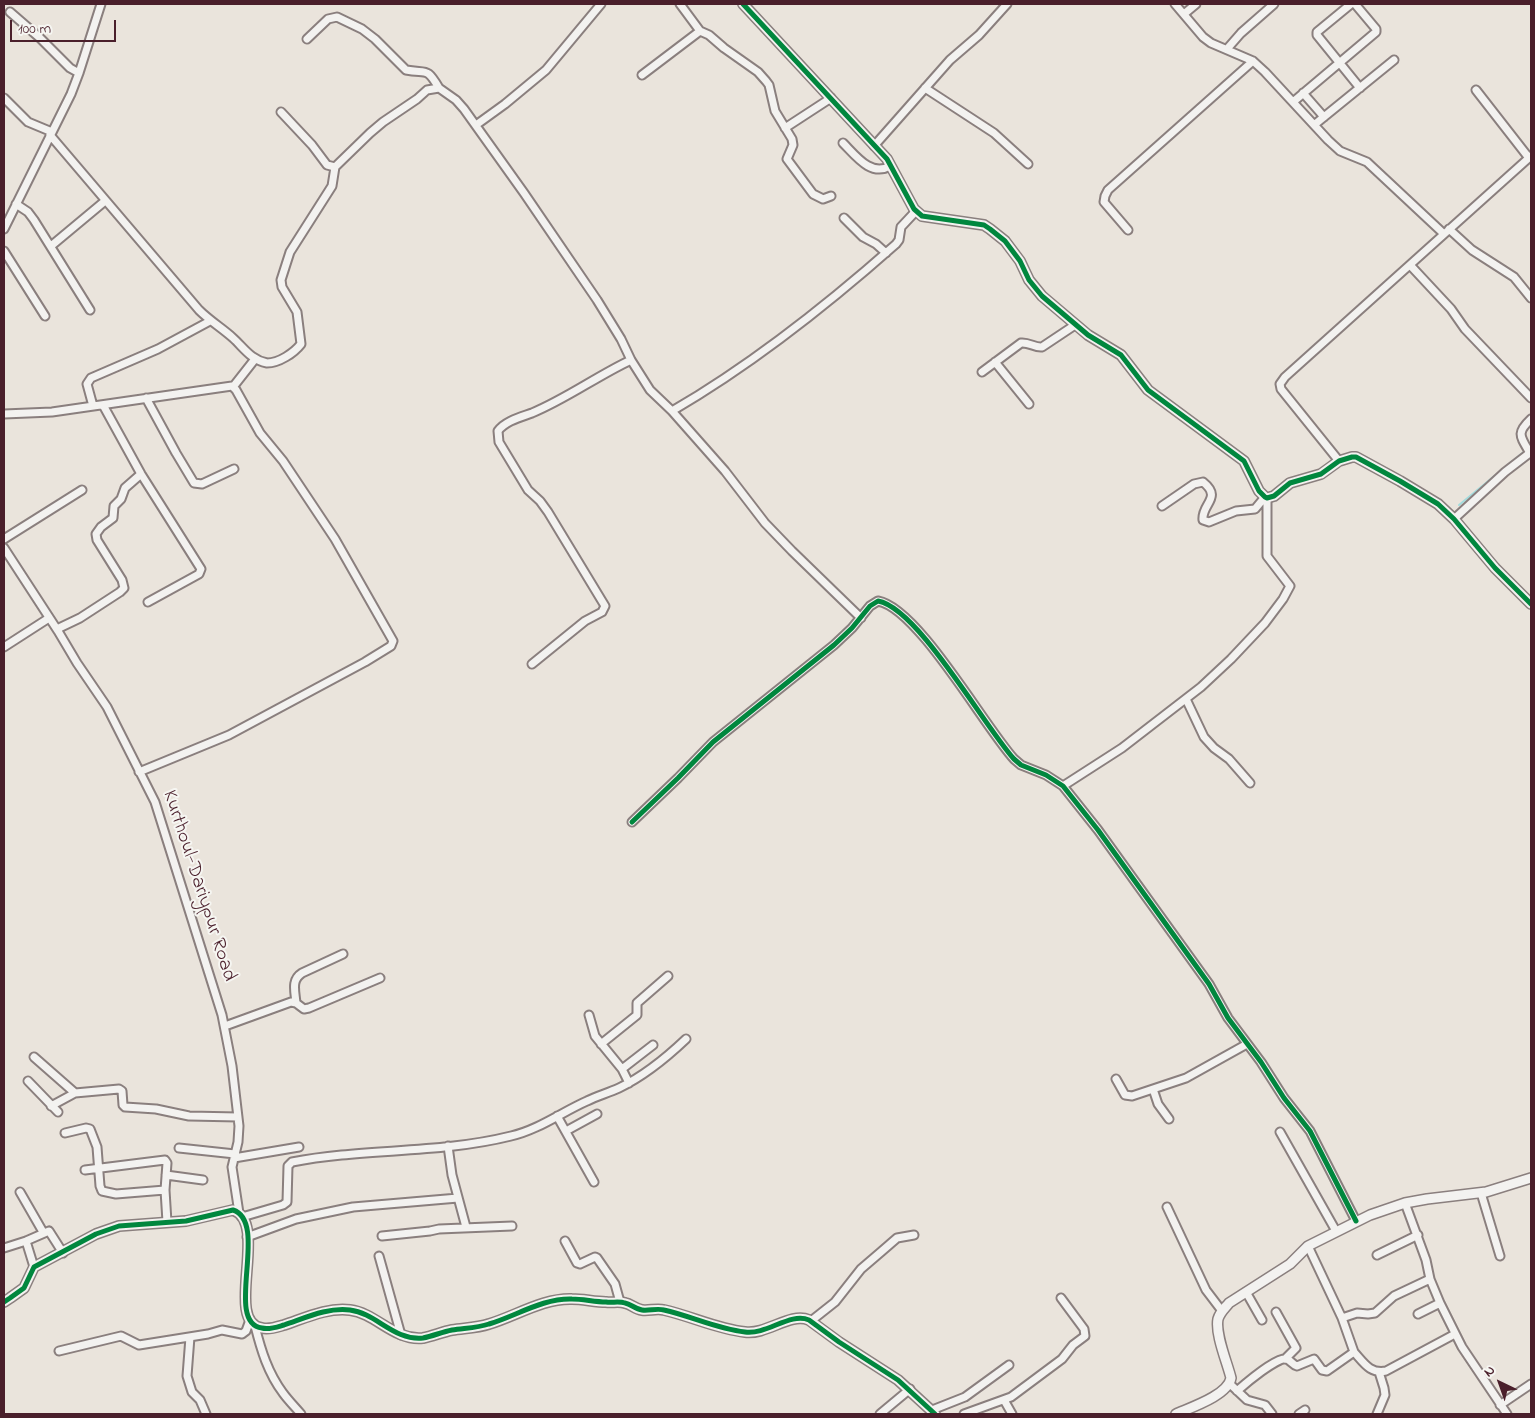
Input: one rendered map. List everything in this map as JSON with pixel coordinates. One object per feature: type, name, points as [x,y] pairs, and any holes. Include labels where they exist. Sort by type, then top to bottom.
[{"type":"street","points":[[4,229],[48,132],[80,73],[101,4]]},
{"type":"street","points":[[476,125],[546,70],[601,4]]},
{"type":"street","points":[[680,4],[700,31],[709,35],[766,80],[775,111],[792,139],[793,144],[787,159],[813,194],[823,199],[831,196]]},
{"type":"street","points":[[743,4],[874,146],[890,166],[916,211],[922,216],[932,219],[984,225],[1005,241],[1020,261],[1029,280],[1042,296],[1088,335],[1122,355],[1148,390],[1244,461],[1259,491],[1266,497],[1267,556],[1290,586],[1283,599],[1257,632],[1224,666],[1122,748],[1063,786]]},
{"type":"street","points":[[874,146],[950,60],[979,35],[1007,4]]},
{"type":"street","points":[[1175,4],[1203,37],[1253,61],[1340,151],[1368,162],[1447,232],[1514,277],[1531,298]]},
{"type":"street","points":[[1184,14],[1196,4]]},
{"type":"street","points":[[1227,49],[1241,33],[1274,4]]},
{"type":"street","points":[[1351,4],[1316,33],[1360,88]]},
{"type":"street","points":[[1293,102],[1376,30],[1355,4]]},
{"type":"street","points":[[10,12],[70,68],[80,73]]},
{"type":"street","points":[[307,39],[328,19],[337,17],[362,28],[406,70],[424,71],[438,88],[456,100],[476,125],[597,300],[650,390],[672,411],[725,471],[765,522],[861,618]]},
{"type":"street","points":[[642,75],[700,31]]},
{"type":"street","points":[[1314,125],[1394,60]]},
{"type":"street","points":[[1128,230],[1104,202],[1108,190],[1253,61]]},
{"type":"street","points":[[4,98],[28,122],[48,132],[85,174],[105,201],[210,321],[233,338],[254,359],[267,363],[276,362],[301,344],[297,312],[282,287],[281,280],[290,252],[332,186],[334,167],[383,122],[428,90],[438,88]]},
{"type":"street","points":[[925,88],[994,133],[1028,164]]},
{"type":"street","points":[[1339,461],[1281,389],[1280,384],[1285,377],[1530,157],[1476,90]]},
{"type":"street","points":[[1303,93],[1324,117]]},
{"type":"street","points":[[785,128],[831,98]]},
{"type":"street","points":[[281,112],[312,144],[327,165],[334,167]]},
{"type":"street","points":[[843,143],[862,162],[873,168],[880,170],[890,166]]},
{"type":"street","points":[[52,246],[105,201]]},
{"type":"street","points":[[16,204],[30,215],[52,246],[90,310]]},
{"type":"street","points":[[672,411],[782,338],[886,253],[899,240],[901,226],[916,211]]},
{"type":"street","points":[[844,218],[863,237],[876,244],[886,253]]},
{"type":"street","points":[[4,250],[45,316]]},
{"type":"street","points":[[1410,265],[1452,309],[1460,324],[1531,398]]},
{"type":"street","points":[[93,406],[87,384],[91,378],[158,349],[210,321]]},
{"type":"street","points":[[982,372],[1021,344],[1026,343],[1039,348],[1046,346],[1075,325]]},
{"type":"street","points":[[233,387],[254,359]]},
{"type":"street","points":[[532,664],[579,628],[585,621],[602,612],[604,606],[548,512],[528,490],[521,475],[499,442],[498,431],[506,423],[537,411],[611,369],[631,360]]},
{"type":"street","points":[[995,362],[1029,404]]},
{"type":"street","points":[[4,414],[52,412],[228,386],[233,387]]},
{"type":"street","points":[[139,772],[229,734],[365,662],[393,643],[335,539],[283,461],[258,430],[233,387]]},
{"type":"street","points":[[146,398],[194,483],[202,484],[234,469]]},
{"type":"street","points":[[103,404],[141,474],[202,570],[199,574],[148,602]]},
{"type":"street","points":[[1454,519],[1529,451],[1520,432],[1523,426],[1531,419]]},
{"type":"street","points":[[1162,506],[1194,484],[1203,482],[1209,487],[1212,494],[1202,517],[1203,520],[1209,522],[1236,511],[1254,509],[1266,497],[1274,496],[1290,483],[1321,474],[1339,461],[1352,456],[1356,457],[1438,504],[1454,519],[1489,562],[1531,604]]},
{"type":"street","points":[[57,629],[80,618],[124,588],[123,582],[97,540],[96,534],[101,527],[113,518],[113,507],[121,499],[125,488],[141,474]]},
{"type":"street","points":[[4,539],[82,490]]},
{"type":"street","name":"Kurthoul-Dariypur Road","points":[[4,548],[77,663],[108,707],[160,816],[224,1026],[232,1066],[239,1135],[232,1174],[240,1215],[247,1229],[248,1256],[245,1298],[252,1323]]},
{"type":"street","points":[[632,822],[713,742],[810,666],[834,645],[861,618],[870,606],[878,601],[892,607],[930,644],[1014,759],[1021,765],[1052,778],[1063,786],[1104,838],[1196,964],[1228,1018],[1261,1062],[1284,1098],[1310,1131],[1356,1220]]},
{"type":"street","points":[[4,647],[49,618]]},
{"type":"street","points":[[1186,698],[1204,736],[1214,748],[1229,759],[1250,783]]},
{"type":"street","points":[[296,1003],[294,983],[296,977],[343,954]]},
{"type":"street","points":[[601,1044],[637,1015],[637,1003],[668,976]]},
{"type":"street","points":[[224,1026],[288,1002],[296,1003],[304,1009],[310,1008],[380,978]]},
{"type":"street","points":[[588,1015],[593,1033],[622,1069],[629,1083]]},
{"type":"street","points":[[290,1163],[336,1155],[411,1151],[512,1136],[629,1083],[667,1057],[686,1039]]},
{"type":"street","points":[[1116,1079],[1123,1092],[1129,1096],[1153,1090],[1186,1078],[1247,1044]]},
{"type":"street","points":[[622,1069],[653,1045]]},
{"type":"street","points":[[34,1057],[74,1094]]},
{"type":"street","points":[[28,1081],[58,1112]]},
{"type":"street","points":[[51,1106],[74,1094],[120,1089],[122,1092],[122,1105],[125,1107],[189,1116],[238,1117]]},
{"type":"street","points":[[1153,1090],[1158,1104],[1169,1120]]},
{"type":"street","points":[[566,1131],[597,1114]]},
{"type":"street","points":[[556,1116],[594,1182]]},
{"type":"street","points":[[65,1133],[89,1128],[97,1147],[100,1188],[104,1192],[116,1194],[165,1190]]},
{"type":"street","points":[[1280,1132],[1336,1231]]},
{"type":"street","points":[[448,1146],[452,1175],[466,1227]]},
{"type":"street","points":[[179,1148],[234,1156],[299,1147]]},
{"type":"street","points":[[4,1302],[24,1288],[34,1267],[96,1234],[119,1226],[186,1221],[228,1210],[240,1215],[283,1205],[287,1202],[288,1166],[290,1163],[287,1149]]},
{"type":"street","points":[[85,1170],[165,1160],[167,1163],[165,1190],[167,1222]]},
{"type":"street","points":[[166,1175],[203,1180]]},
{"type":"street","points":[[1272,1414],[1265,1406],[1250,1402],[1234,1387],[1218,1328],[1218,1319],[1229,1303],[1290,1264],[1308,1246],[1356,1220],[1405,1203],[1481,1192],[1531,1178]]},
{"type":"street","points":[[20,1192],[43,1232]]},
{"type":"street","points":[[1481,1192],[1500,1256]]},
{"type":"street","points":[[247,1238],[296,1219],[353,1207],[458,1198]]},
{"type":"street","points":[[1405,1203],[1418,1235],[1430,1279],[1440,1303],[1455,1334],[1506,1414]]},
{"type":"street","points":[[1167,1207],[1206,1290],[1222,1311]]},
{"type":"street","points":[[382,1236],[439,1229],[512,1226]]},
{"type":"street","points":[[4,1248],[26,1241],[47,1230],[50,1231],[63,1253]]},
{"type":"street","points":[[811,1321],[834,1302],[861,1269],[897,1238],[914,1235]]},
{"type":"street","points":[[1377,1255],[1418,1235]]},
{"type":"street","points":[[26,1241],[34,1267]]},
{"type":"street","points":[[565,1241],[577,1263],[580,1264],[595,1257],[598,1258],[615,1284],[620,1302]]},
{"type":"street","points":[[1308,1246],[1342,1318],[1354,1352],[1369,1369],[1380,1372],[1386,1371],[1455,1334]]},
{"type":"street","points":[[379,1256],[401,1334]]},
{"type":"street","points":[[1342,1318],[1357,1313],[1375,1313],[1394,1296],[1430,1279]]},
{"type":"street","points":[[1246,1292],[1262,1320]]},
{"type":"street","points":[[964,1414],[1004,1400],[1018,1392],[1062,1359],[1073,1345],[1084,1336],[1084,1329],[1061,1298]]},
{"type":"street","points":[[252,1323],[260,1328],[275,1328],[323,1312],[350,1310],[366,1314],[390,1330],[414,1338],[423,1338],[451,1330],[477,1327],[511,1317],[538,1306],[571,1299],[620,1302],[643,1310],[663,1310],[744,1332],[759,1332],[796,1318],[804,1317],[839,1342],[885,1370],[934,1412],[965,1397],[1009,1364]]},
{"type":"street","points":[[1418,1314],[1440,1303]]},
{"type":"street","points":[[1176,1414],[1234,1387],[1285,1359],[1296,1348],[1276,1312]]},
{"type":"street","points":[[58,1351],[121,1336],[139,1345],[222,1330],[244,1334],[252,1323]]},
{"type":"street","points":[[252,1323],[262,1354],[274,1378],[282,1392],[301,1414]]},
{"type":"street","points":[[190,1337],[187,1376],[192,1392],[201,1401],[206,1414]]},
{"type":"street","points":[[1285,1359],[1297,1366],[1314,1359],[1322,1370],[1327,1371],[1354,1352]]},
{"type":"street","points":[[1377,1414],[1385,1395],[1380,1372]]},
{"type":"street","points":[[1500,1405],[1531,1384]]},
{"type":"street","points":[[880,1414],[910,1390]]},
{"type":"street","points":[[1004,1400],[1012,1414]]},
{"type":"waterway","points":[[1459,505],[1531,446]]},
{"type":"cycle path","points":[[743,4],[887,159],[914,209],[922,216],[984,225],[1005,241],[1020,261],[1029,280],[1042,296],[1088,335],[1121,355],[1148,390],[1244,461],[1259,491],[1265,497],[1274,496],[1290,483],[1321,474],[1339,461],[1356,457],[1438,504],[1454,519],[1495,568],[1531,604]]},
{"type":"cycle path","points":[[632,822],[713,742],[834,645],[852,628],[870,606],[878,601],[894,608],[931,645],[1014,759],[1021,765],[1046,775],[1063,786],[1098,830],[1209,984],[1228,1018],[1261,1062],[1284,1098],[1310,1131],[1356,1221]]},
{"type":"cycle path","points":[[4,1302],[24,1288],[34,1267],[96,1234],[119,1226],[186,1221],[233,1210],[243,1218],[248,1233],[246,1309],[251,1322],[262,1328],[276,1327],[308,1316],[342,1309],[359,1312],[403,1335],[423,1338],[499,1321],[540,1304],[561,1299],[623,1302],[637,1309],[661,1309],[724,1328],[745,1332],[762,1330],[786,1321],[802,1318],[809,1320],[898,1380],[935,1414]]}]
